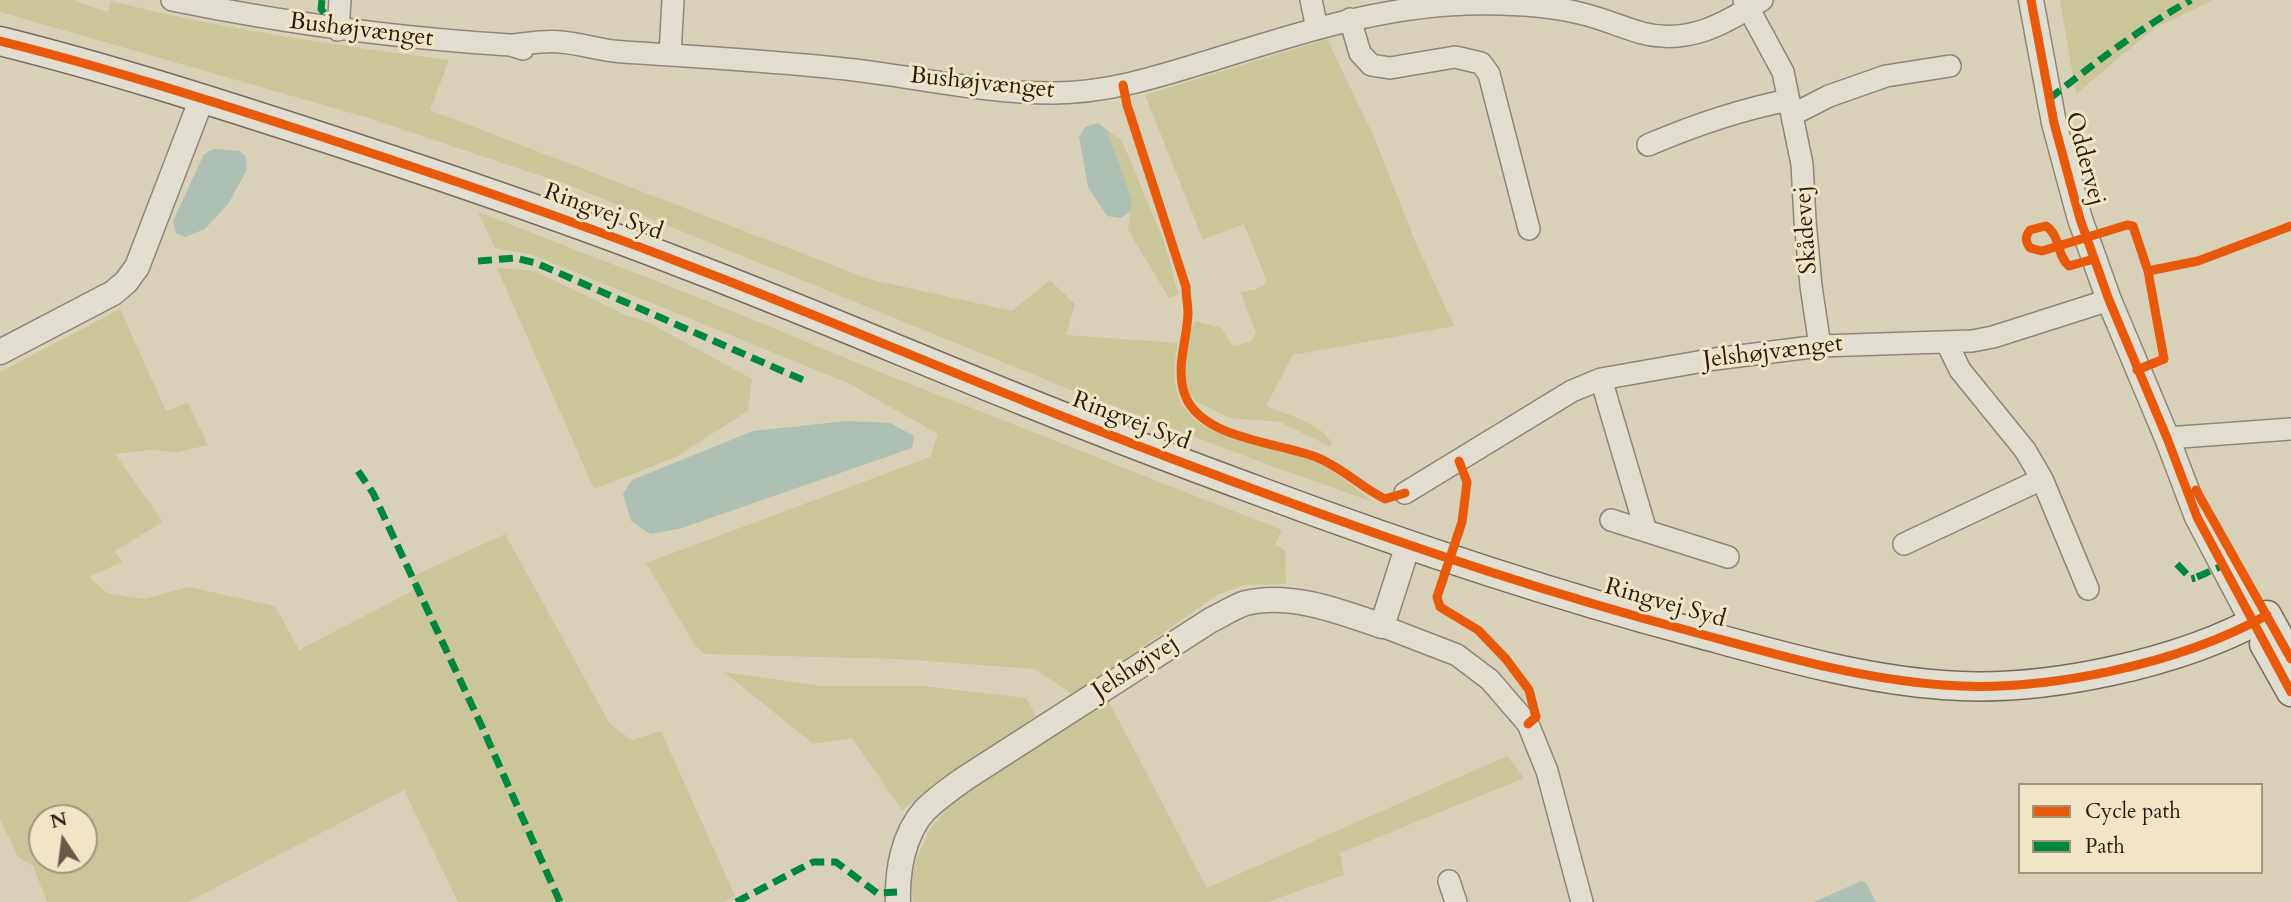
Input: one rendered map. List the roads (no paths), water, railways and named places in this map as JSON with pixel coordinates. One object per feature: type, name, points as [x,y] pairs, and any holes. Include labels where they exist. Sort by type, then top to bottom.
[{"type":"main road","name":"Ringvej Syd","points":[[0,41],[202,98],[479,188],[700,270],[1061,416],[1408,545],[1529,586],[1786,657],[1908,682],[1997,686],[2076,678],[2166,657],[2207,643],[2260,619]]},
{"type":"main road","name":"Oddervej","points":[[2260,619],[2291,659]]},
{"type":"main road","name":"Oddervej","points":[[2260,619],[2291,692]]},
{"type":"street","name":"Bushøjvænget","points":[[172,0],[338,30],[510,46],[548,55],[566,56],[606,51],[806,64],[996,89],[1064,92],[1098,90],[1149,80],[1350,19],[1417,8],[1466,4],[1506,5],[1584,14],[1644,33],[1667,37],[1723,25],[1751,3]]},
{"type":"street","points":[[338,30],[340,0]]},
{"type":"street","points":[[670,55],[673,0]]},
{"type":"street","points":[[1311,0],[1317,28]]},
{"type":"street","name":"Oddervej","points":[[2031,0],[2054,123],[2080,219],[2109,300],[2197,517],[2260,619]]},
{"type":"street","name":"Skådevej","points":[[1751,3],[1783,72],[1791,108],[1802,164],[1811,286],[1821,346]]},
{"type":"street","points":[[1350,19],[1360,54],[1371,65],[1390,68],[1455,57],[1481,63],[1489,74],[1529,229]]},
{"type":"street","points":[[1648,145],[1687,128],[1745,109],[1791,108],[1886,75],[1950,66]]},
{"type":"street","points":[[0,352],[113,293],[126,282],[137,267],[202,98]]},
{"type":"street","name":"Jelshøjvænget","points":[[1405,493],[1572,391],[1601,379],[1715,359],[1821,346],[1947,343],[1993,337],[2109,300]]},
{"type":"street","points":[[1947,343],[1960,370],[2025,450],[2042,479],[2088,589]]},
{"type":"street","points":[[1601,379],[1646,531]]},
{"type":"street","points":[[2167,438],[2291,429]]},
{"type":"street","points":[[1904,544],[2042,479]]},
{"type":"street","points":[[1611,520],[1728,557]]},
{"type":"street","points":[[1408,545],[1382,626],[1457,655],[1490,680],[1528,724],[1547,771],[1582,902]]},
{"type":"street","name":"Jelshøjvej","points":[[898,902],[897,883],[904,848],[923,812],[939,797],[1211,620],[1246,603],[1273,601],[1310,604],[1382,626]]},
{"type":"street","points":[[1449,881],[1456,902]]}]
